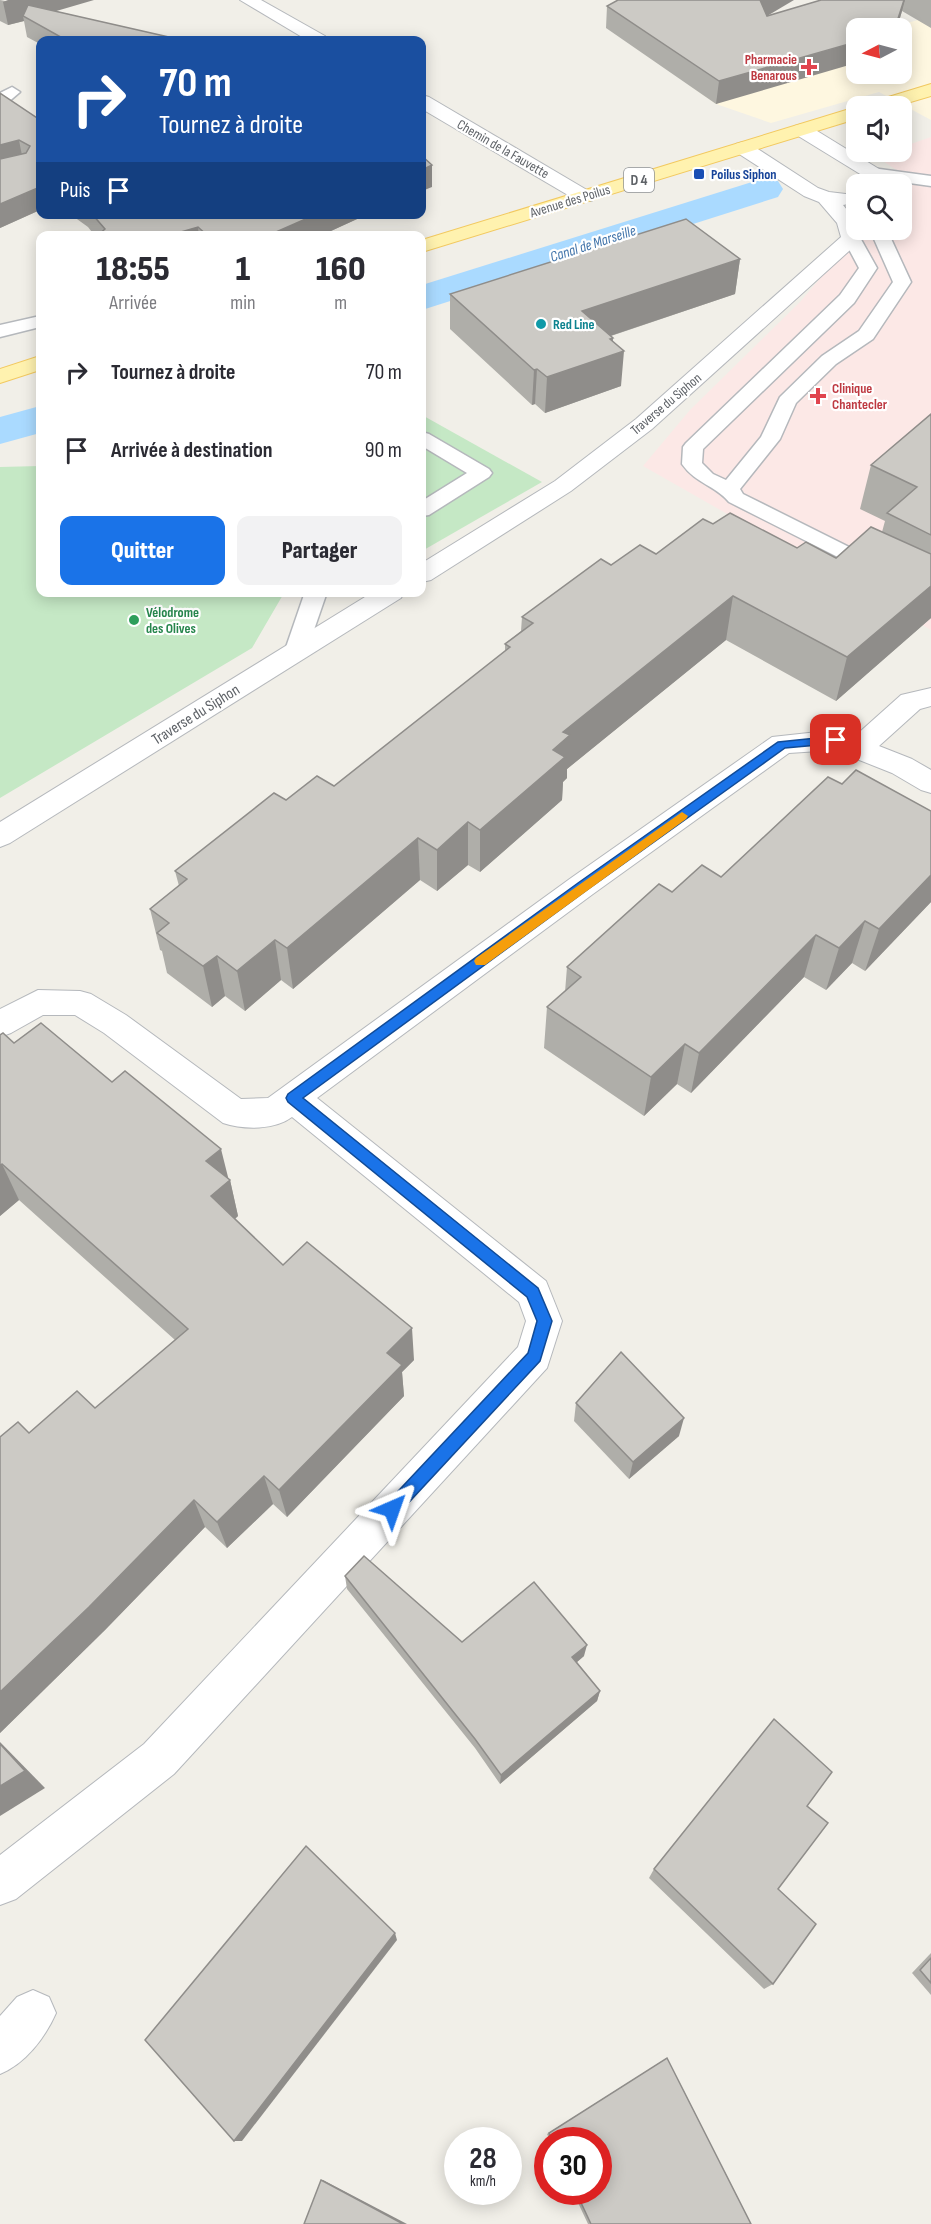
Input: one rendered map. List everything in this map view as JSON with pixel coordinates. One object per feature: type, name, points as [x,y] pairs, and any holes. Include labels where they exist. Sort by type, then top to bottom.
[{"type":"main road","points":[[912,96],[931,90]]},
{"type":"main road","name":"Avenue des Poilus","points":[[426,245],[846,116]]},
{"type":"main road","points":[[0,376],[36,364]]},
{"type":"street","points":[[249,0],[312,36]]},
{"type":"street","name":"Chemin de la Fauvette","points":[[426,103],[585,196]]},
{"type":"street","points":[[802,130],[868,174]]},
{"type":"street","points":[[743,148],[811,192],[826,198],[846,199]]},
{"type":"street","points":[[826,198],[846,221]]},
{"type":"street","name":"Traverse du Siphon","points":[[426,572],[563,486],[644,424],[850,240]]},
{"type":"street","name":"Traverse du Siphon","points":[[0,836],[384,597]]},
{"type":"street","points":[[858,749],[911,702],[931,697]]},
{"type":"street","points":[[0,1024],[38,1002],[80,1003],[115,1024],[235,1113],[274,1112],[582,886],[782,744],[836,740],[902,766],[931,783]]},
{"type":"street","points":[[0,1883],[159,1759],[534,1356],[544,1321],[533,1292],[293,1098]]},
{"type":"street","points":[[0,2051],[33,2013]]},
{"type":"lane","points":[[912,180],[931,181]]},
{"type":"lane","points":[[853,240],[868,268],[847,299],[693,447],[692,464],[706,478],[729,489],[736,498],[931,597]]},
{"type":"lane","points":[[729,489],[770,439],[787,401],[829,360],[866,335],[902,282],[883,240]]},
{"type":"lane","points":[[0,331],[36,323]]},
{"type":"lane","points":[[426,440],[482,473],[426,508]]},
{"type":"lane","points":[[295,653],[314,597]]},
{"type":"shaded area","points":[[918,20],[931,27],[931,120],[912,110],[912,96],[886,96],[879,92],[865,96],[846,96],[846,101],[771,123],[716,104],[689,85],[846,40],[846,84],[912,84],[912,22]]},
{"type":"shaded area","name":"Clinique Chantecler","points":[[931,137],[931,630],[643,466],[690,410],[800,302],[841,254],[863,240],[912,240],[912,174],[901,174],[884,162],[912,162],[912,144]]},
{"type":"green space","points":[[426,417],[542,482],[426,549]]},
{"type":"green space","name":"Vélodrome des Olives","points":[[36,466],[36,597],[282,597],[252,648],[0,798],[0,467]]},
{"type":"building","points":[[618,0],[760,0],[767,16],[821,0],[904,0],[898,18],[846,18],[846,45],[719,81],[607,6]]},
{"type":"building","points":[[28,5],[164,36],[59,36],[23,16]]},
{"type":"building","points":[[0,93],[36,117],[36,189],[0,204],[0,159],[26,153],[30,146],[19,140],[0,145]]},
{"type":"building","points":[[426,160],[432,165],[426,168]]},
{"type":"building","points":[[96,219],[306,219],[278,231],[202,231],[198,227],[184,231],[103,231],[105,229]]},
{"type":"building","points":[[686,219],[740,259],[582,311],[613,338],[610,339],[624,351],[547,377],[537,369],[534,370],[450,294]]},
{"type":"building","points":[[931,414],[931,535],[887,513],[917,487],[871,465]]},
{"type":"building","points":[[730,513],[797,548],[806,542],[836,558],[871,527],[931,554],[931,586],[847,657],[733,596],[563,732],[570,735],[553,750],[565,757],[480,830],[468,822],[437,850],[418,838],[287,948],[275,940],[237,971],[217,956],[203,966],[157,933],[169,923],[150,909],[187,879],[175,871],[274,793],[286,800],[317,776],[334,786],[510,647],[505,644],[533,623],[522,617],[601,559],[611,565],[640,545],[656,554],[703,519],[713,524]]},
{"type":"building","points":[[856,770],[931,811],[931,875],[879,929],[865,921],[839,948],[816,935],[699,1053],[685,1044],[651,1077],[547,1007],[581,977],[567,967],[659,884],[672,892],[702,865],[721,877],[828,777],[842,784]]},
{"type":"building","points":[[41,1023],[112,1082],[125,1071],[221,1149],[206,1161],[230,1180],[211,1196],[283,1265],[307,1242],[412,1328],[387,1353],[402,1365],[279,1490],[264,1476],[217,1522],[194,1500],[89,1607],[0,1692],[0,1437],[18,1422],[29,1433],[77,1391],[95,1408],[188,1329],[2,1164],[0,1166],[0,1035],[3,1033],[14,1043]]},
{"type":"building","points":[[621,1352],[684,1418],[633,1462],[576,1403]]},
{"type":"building","points":[[364,1556],[462,1642],[534,1582],[587,1645],[572,1657],[600,1691],[501,1775],[345,1576]]},
{"type":"building","points":[[774,1719],[832,1772],[807,1806],[828,1823],[778,1889],[816,1924],[773,1984],[654,1869]]},
{"type":"building","points":[[0,1744],[25,1771],[0,1786]]},
{"type":"building","points":[[306,1846],[395,1933],[234,2141],[145,2040]]},
{"type":"building","points":[[931,1958],[931,1983],[920,1970]]},
{"type":"building","points":[[667,2058],[751,2224],[591,2224],[582,2205],[612,2205],[612,2127],[558,2127]]},
{"type":"building","points":[[321,2180],[403,2224],[304,2224]]},
{"type":"waterway","name":"Canal de Marseille","points":[[426,297],[765,189]]},
{"type":"waterway","name":"Canal de Marseille","points":[[0,431],[36,420]]},
{"type":"slow traffic","points":[[480,961],[682,816]]},
{"type":"place","name":"Pharmacie Benarous","points":[[809,67]]},
{"type":"place","name":"Poilus Siphon","points":[[699,174]]},
{"type":"place","name":"Red Line","points":[[541,324]]},
{"type":"place","name":"Clinique Chantecler","points":[[818,396]]},
{"type":"place","name":"Vélodrome des Olives","points":[[134,620]]},
{"type":"route","points":[[392,1509],[534,1356],[544,1321],[533,1292],[293,1098],[582,886],[782,744],[836,740]]}]
